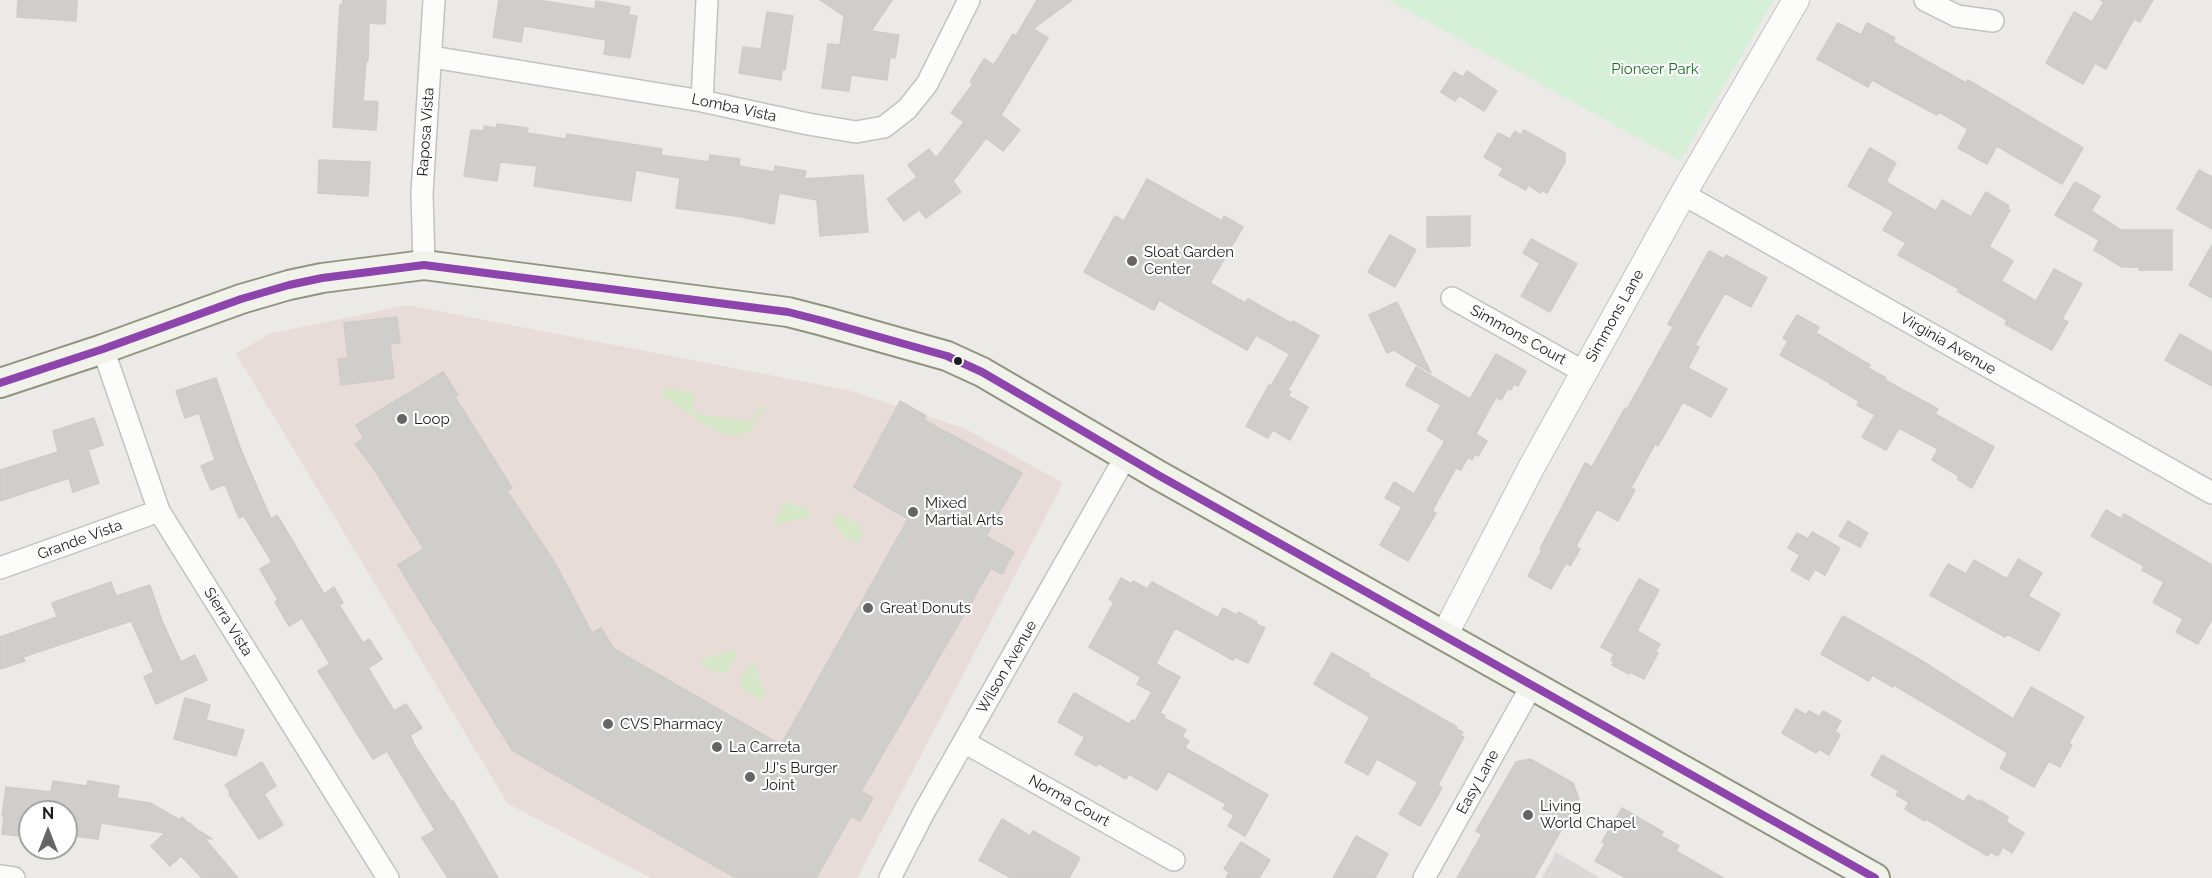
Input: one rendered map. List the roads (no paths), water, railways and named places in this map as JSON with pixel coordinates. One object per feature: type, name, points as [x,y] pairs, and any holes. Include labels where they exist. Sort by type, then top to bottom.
[{"type":"main road","points":[[0,383],[241,299],[289,285],[322,278],[424,265],[788,312],[823,321],[947,356],[974,368],[1875,878]]},
{"type":"street","name":"Raposa Vista","points":[[424,265],[422,193],[434,0]]},
{"type":"street","points":[[702,100],[707,0]]},
{"type":"street","name":"Lomba Vista","points":[[432,57],[702,100],[808,124],[856,132],[884,127],[907,109],[927,84],[969,0]]},
{"type":"street","name":"Simmons Lane","points":[[1444,636],[1531,468],[1584,372],[1683,194],[1796,0]]},
{"type":"street","points":[[1925,0],[1957,16],[1993,21]]},
{"type":"street","name":"Virginia Avenue","points":[[1683,194],[2212,492]]},
{"type":"street","name":"Simmons Court","points":[[1452,298],[1584,372]]},
{"type":"street","name":"Sierra Vista","points":[[103,349],[159,511],[388,878]]},
{"type":"street","name":"Wilson Avenue","points":[[890,878],[924,812],[1126,456]]},
{"type":"street","name":"Grande Vista","points":[[0,568],[159,511]]},
{"type":"street","name":"Easy Lane","points":[[1424,878],[1532,685]]},
{"type":"street","name":"Norma Court","points":[[964,742],[1174,860]]},
{"type":"street","points":[[0,876],[14,878]]},
{"type":"place","name":"Sloat Garden Center","points":[[1132,261]]},
{"type":"place","name":"Loop","points":[[402,419]]},
{"type":"place","name":"Mixed Martial Arts","points":[[913,512]]},
{"type":"place","name":"Great Donuts","points":[[868,608]]},
{"type":"place","name":"CVS Pharmacy","points":[[608,724]]},
{"type":"place","name":"La Carreta","points":[[717,747]]},
{"type":"place","name":"JJ's Burger Joint","points":[[750,777]]},
{"type":"place","name":"Living World Chapel","points":[[1528,815]]},
{"type":"park label","name":"Pioneer Park","points":[[1655,69]]}]
